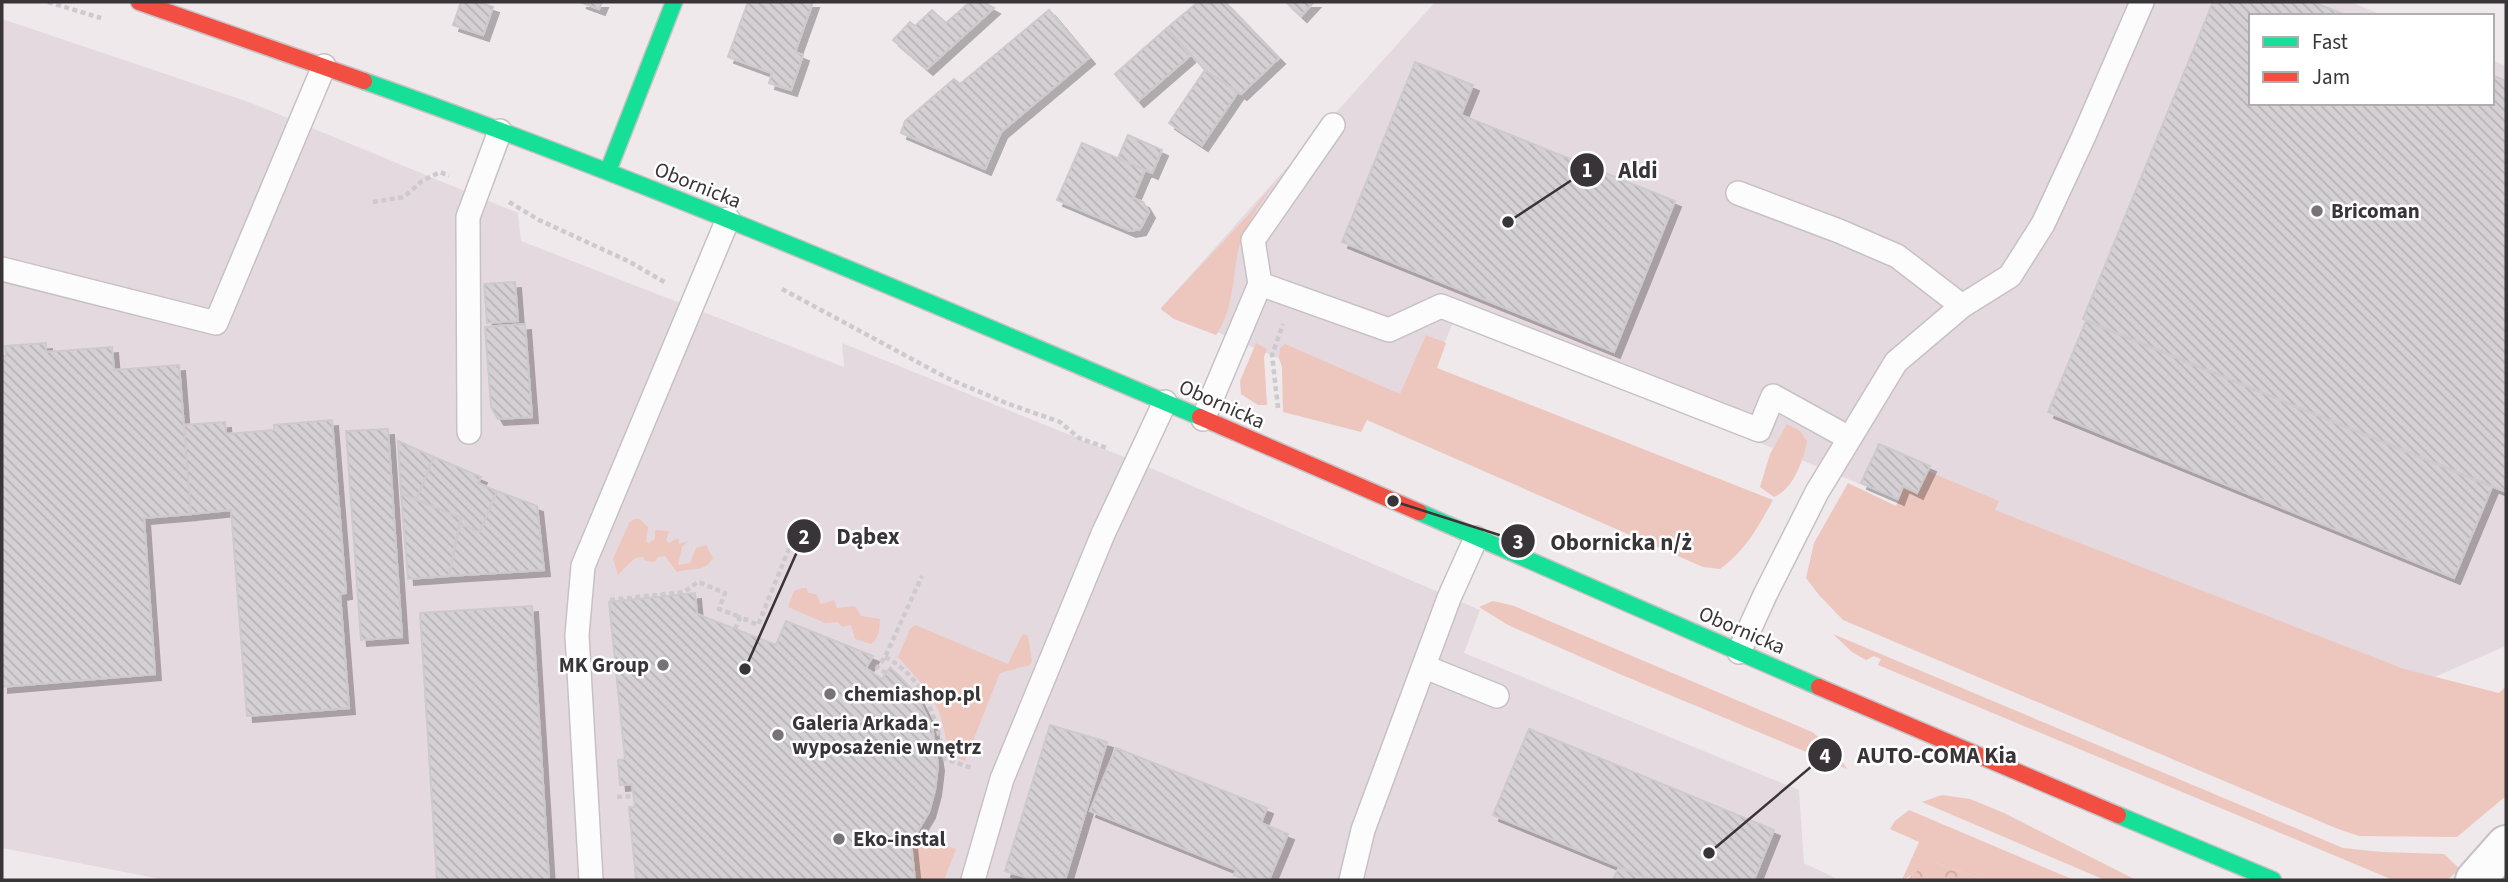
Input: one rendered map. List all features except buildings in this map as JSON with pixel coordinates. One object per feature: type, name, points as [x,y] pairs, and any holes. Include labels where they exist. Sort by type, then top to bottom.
[{"type":"main road","name":"Obornicka","points":[[139,2],[324,66],[608,171],[728,219],[1165,402],[1739,652],[2273,880]]},
{"type":"main road","points":[[608,171],[674,2]]},
{"type":"street","points":[[2475,880],[2506,845]]},
{"type":"lane","points":[[1739,652],[1817,492],[1896,362],[1962,306],[2010,276],[2043,224],[2142,2]]},
{"type":"lane","points":[[2,269],[216,323],[324,66]]},
{"type":"lane","points":[[1203,419],[1260,284],[1253,240],[1333,125]]},
{"type":"lane","points":[[469,432],[468,217],[500,131]]},
{"type":"lane","points":[[1738,193],[1839,230],[1897,256],[1962,306]]},
{"type":"lane","points":[[591,880],[577,635],[583,566],[728,219]]},
{"type":"lane","points":[[1260,284],[1389,330],[1441,306],[1759,430],[1773,396],[1849,438]]},
{"type":"lane","points":[[972,880],[1002,779],[1103,534],[1165,402]]},
{"type":"lane","points":[[1351,880],[1363,830],[1449,598],[1476,538]]},
{"type":"lane","points":[[1425,667],[1497,696]]},
{"type":"path","points":[[373,202],[404,197],[422,181],[440,172],[628,261],[676,290],[700,287]]},
{"type":"path","points":[[771,283],[949,379],[1059,422],[1079,438],[1107,448]]},
{"type":"path","points":[[1278,416],[1272,355],[1292,295]]},
{"type":"path","points":[[601,600],[684,592],[698,582],[725,593],[719,609],[758,625],[799,524]]},
{"type":"path","points":[[886,673],[877,668],[885,657],[922,576]]},
{"type":"path","points":[[735,629],[740,617]]},
{"type":"path","points":[[885,657],[903,669],[930,705],[945,759],[1002,779]]},
{"type":"path","points":[[617,797],[634,796]]},
{"type":"shaded area","points":[[1435,2],[2351,2],[2380,14],[2249,14],[2249,105],[2494,105],[2494,61],[2506,66],[2506,646],[2384,699],[1455,318],[1413,416],[1161,308]]},
{"type":"shaded area","points":[[2,19],[249,102],[518,213],[521,241],[844,367],[842,343],[1132,460],[1480,610],[1464,653],[1799,790],[1804,863],[1839,880],[165,880],[2,848]]},
{"type":"green space","points":[[1274,183],[1240,242],[1232,294],[1216,335],[1174,319],[1162,310],[1161,308],[1251,212]]},
{"type":"green space","points":[[1426,335],[1446,343],[1437,368],[1773,500],[1751,538],[1729,562],[1720,569],[1703,567],[1367,420],[1361,432],[1283,412],[1282,367],[1279,358],[1280,348],[1285,344],[1400,394]]},
{"type":"green space","points":[[1256,343],[1267,349],[1264,357],[1267,405],[1258,405],[1241,394],[1240,381]]},
{"type":"green space","points":[[1787,424],[1800,431],[1807,441],[1792,481],[1774,497],[1760,487],[1770,454]]},
{"type":"green space","points":[[1913,465],[1999,501],[1995,510],[2404,669],[2499,693],[2506,686],[2506,796],[2457,837],[2359,836],[1843,620],[1806,578],[1814,543],[1848,483],[1896,506]]},
{"type":"green space","points":[[640,519],[648,527],[646,542],[655,539],[655,530],[669,531],[666,540],[669,543],[678,538],[679,544],[688,541],[682,547],[678,565],[690,563],[696,548],[706,545],[713,558],[701,568],[677,572],[665,556],[658,557],[655,562],[645,561],[643,557],[635,558],[618,575],[613,559],[629,523]]},
{"type":"green space","points":[[807,588],[808,593],[816,594],[821,604],[834,600],[837,608],[855,606],[861,616],[880,619],[875,641],[871,644],[855,639],[851,625],[842,627],[838,622],[825,623],[788,607],[794,591]]},
{"type":"green space","points":[[1493,601],[1514,606],[1812,732],[1834,749],[1847,769],[1508,625],[1479,607]]},
{"type":"green space","points":[[915,625],[1008,664],[1021,637],[1024,634],[1028,636],[1032,662],[1030,665],[1000,673],[965,761],[950,755],[940,714],[929,692],[898,657],[910,629]]},
{"type":"green space","points":[[1833,634],[2343,848],[2444,854],[2460,869],[2447,880],[2393,880],[1878,665],[1881,659],[1874,656],[1866,660],[1852,652]]},
{"type":"green space","points":[[1942,795],[1970,799],[2004,813],[2136,880],[2105,880],[1922,802]]},
{"type":"green space","points":[[1909,810],[2074,880],[1985,880],[1936,863],[1902,880],[1919,842],[1890,829],[1895,821]]},
{"type":"green space","points":[[921,832],[935,837],[934,842],[956,849],[944,880],[915,880],[911,842]]},
{"type":"green space","points":[[1936,863],[1985,880],[1906,880],[1919,870]]},
{"type":"traffic: fast","points":[[608,171],[674,2]]},
{"type":"traffic: fast","points":[[364,81],[680,200],[1200,417]]},
{"type":"traffic: fast","points":[[1419,512],[1819,687]]},
{"type":"traffic: fast","points":[[2118,815],[2273,880]]},
{"type":"traffic: jam","points":[[139,2],[364,81]]},
{"type":"traffic: jam","points":[[1200,417],[1419,512]]},
{"type":"traffic: jam","points":[[1819,687],[2118,815]]},
{"type":"place","name":"Bricoman","points":[[2317,211]]},
{"type":"place","name":"Aldi","points":[[1508,222]]},
{"type":"place","name":"Obornicka n/ż","points":[[1393,501]]},
{"type":"place","name":"MK Group","points":[[663,665]]},
{"type":"place","name":"Dąbex","points":[[745,669]]},
{"type":"place","name":"chemiashop.pl","points":[[830,694]]},
{"type":"place","name":"Galeria Arkada - wyposażenie wnętrz","points":[[778,735]]},
{"type":"place","name":"Eko-instal","points":[[839,839]]},
{"type":"place","name":"AUTO-COMA Kia","points":[[1709,853]]}]
